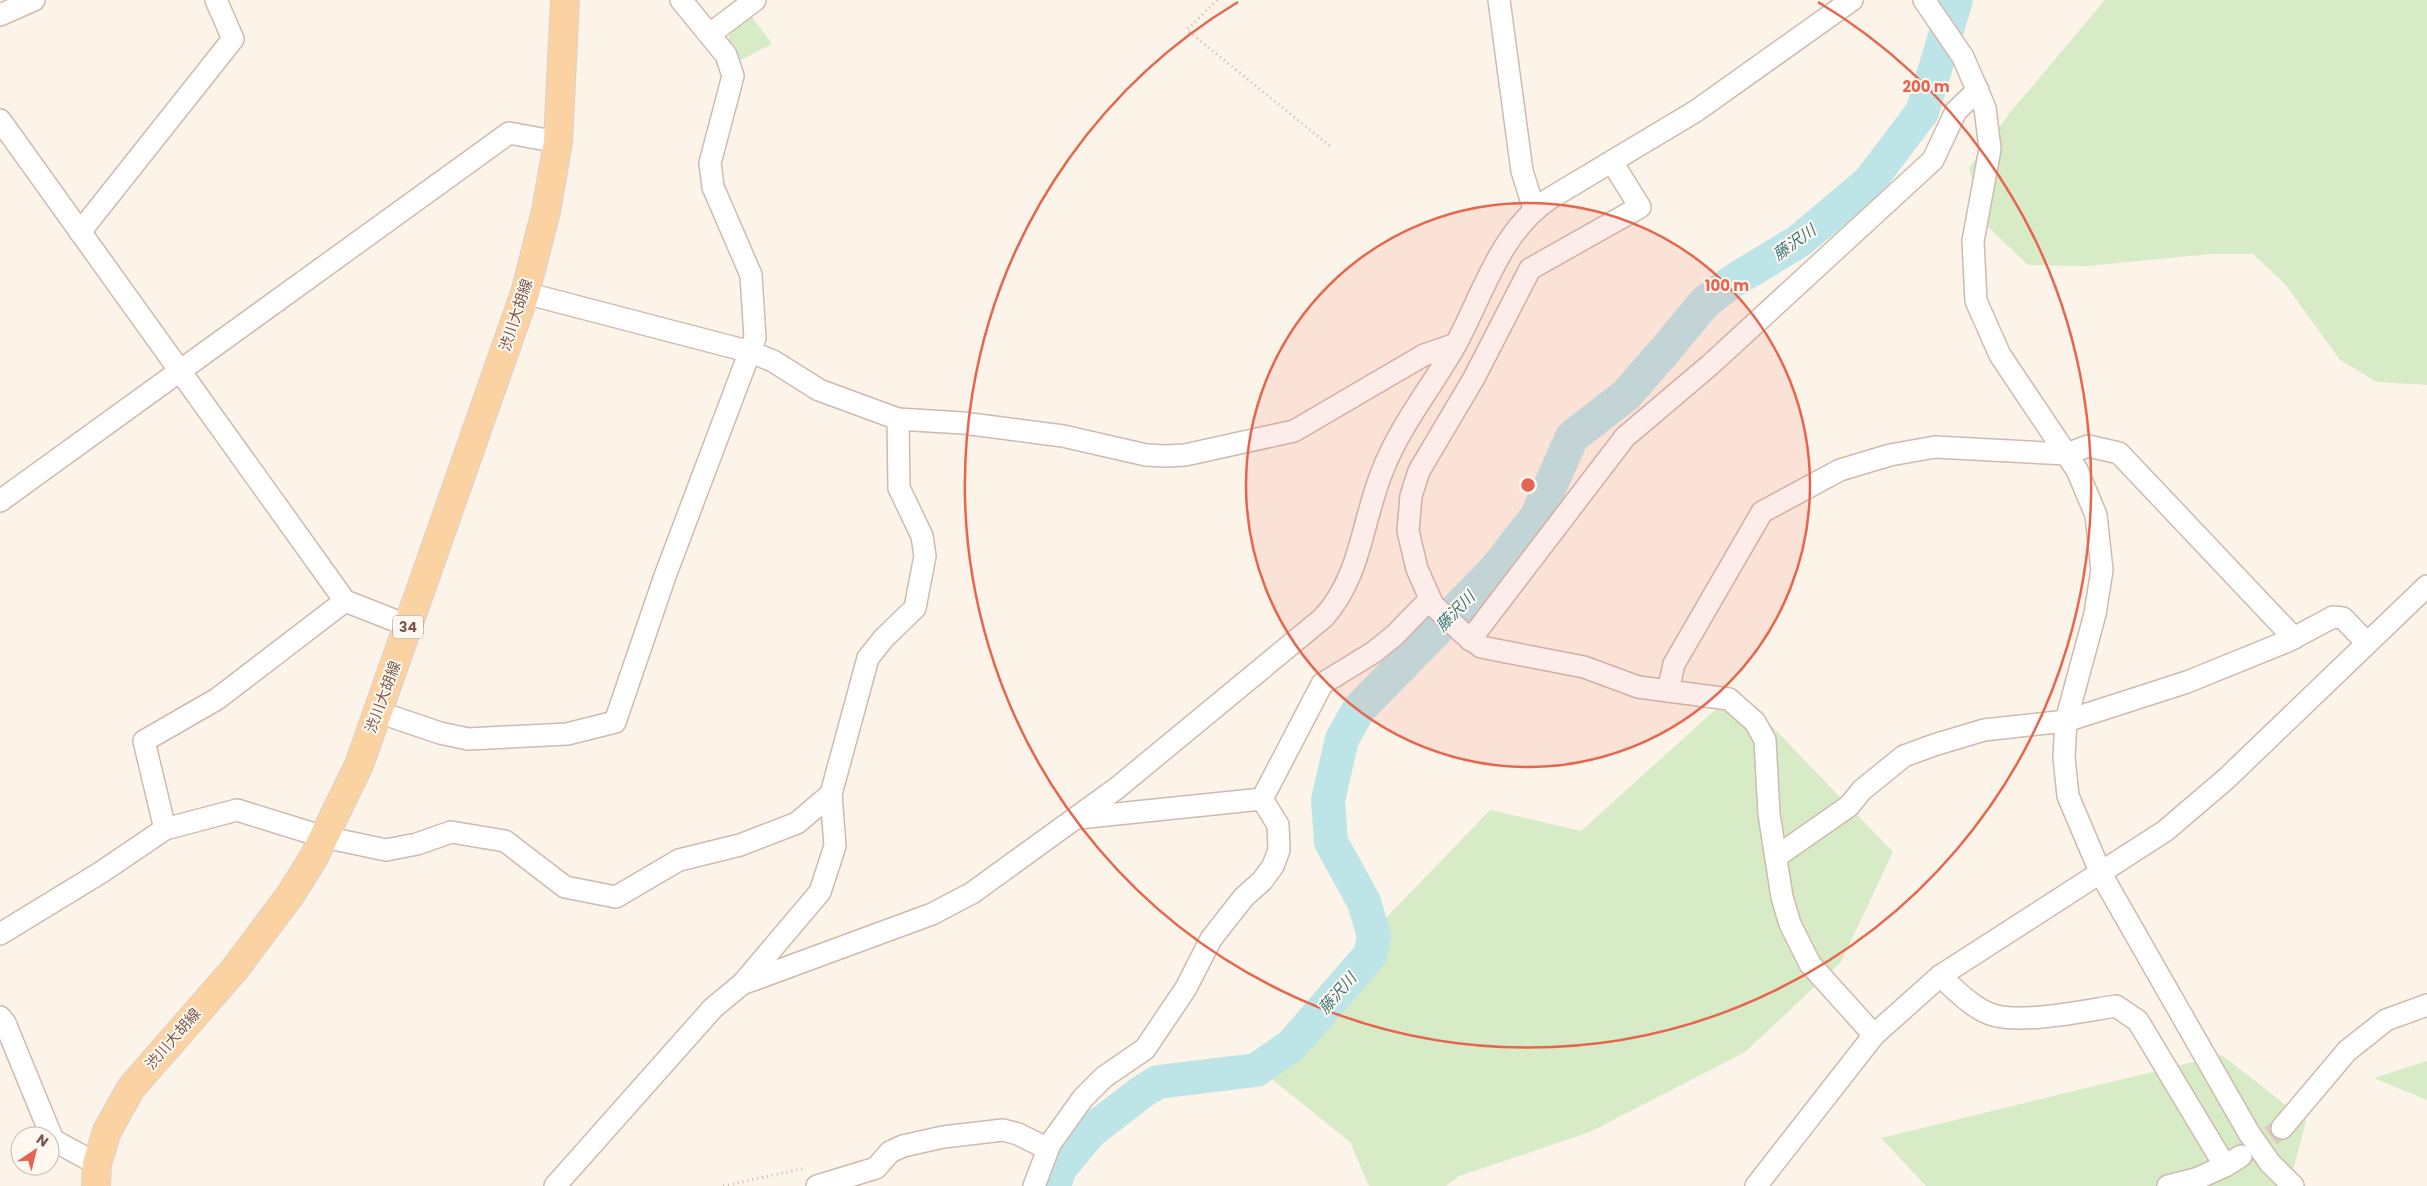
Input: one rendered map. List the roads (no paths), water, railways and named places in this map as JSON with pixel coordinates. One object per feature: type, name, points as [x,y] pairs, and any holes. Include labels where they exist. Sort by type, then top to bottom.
[{"type":"main road","name":"渋川大胡線","points":[[97,1175],[107,1131],[131,1088],[234,970],[270,924],[300,880],[324,837],[358,765],[409,626],[525,293],[546,210],[558,142],[564,0]]},
{"type":"street","points":[[0,15],[34,0]]},
{"type":"street","points":[[80,232],[233,39],[216,0]]},
{"type":"street","points":[[378,712],[440,733],[468,739],[568,734],[615,722],[665,576],[751,352],[756,329],[751,275],[713,187],[710,163],[734,76],[726,55],[681,0]]},
{"type":"street","points":[[710,34],[755,0]]},
{"type":"street","points":[[1499,0],[1522,171],[1534,209]]},
{"type":"street","points":[[742,984],[932,914],[972,893],[1117,788],[1332,608],[1347,586],[1381,474],[1389,454],[1456,344],[1501,252],[1534,209],[1696,111],[1852,0]]},
{"type":"street","points":[[1927,5],[1966,65],[1985,108],[1990,149],[1973,241],[1976,302],[2000,355],[2078,470],[2096,515],[2102,570],[2095,614],[2066,721],[2064,757],[2068,796],[2101,874],[2249,1133],[2270,1162],[2293,1186]]},
{"type":"street","points":[[1467,637],[1625,437],[1710,365],[1933,160],[1956,111],[1978,90]]},
{"type":"street","points":[[0,120],[346,601],[409,626]]},
{"type":"street","points":[[0,501],[509,133],[558,142]]},
{"type":"street","points":[[1612,162],[1640,207],[1530,269],[1474,378],[1419,471],[1410,496],[1408,531],[1417,569],[1431,602],[1467,637],[1481,647],[1584,667],[1638,688],[1729,699],[1755,722],[1766,740],[1769,814],[1782,897],[1798,944],[1810,964],[1874,1035]]},
{"type":"street","points":[[525,293],[751,352],[773,362],[819,390],[898,419],[963,423],[1063,436],[1146,455],[1185,455],[1294,431],[1424,355],[1456,344]]},
{"type":"street","points":[[555,1186],[713,1008],[742,984],[820,892],[835,846],[831,794],[868,658],[884,638],[915,608],[925,556],[922,536],[899,488],[898,419]]},
{"type":"street","points":[[1668,691],[1674,664],[1762,512],[1840,470],[1890,455],[1935,447],[2066,454],[2088,446],[2119,453],[2294,638]]},
{"type":"street","points":[[1756,1186],[1874,1035],[1940,976],[2165,831],[2226,780],[2427,586]]},
{"type":"street","points":[[165,828],[144,741],[217,699],[346,601]]},
{"type":"street","points":[[1262,799],[1322,684],[1374,652],[1431,602]]},
{"type":"street","points":[[1776,857],[1849,806],[1862,790],[1904,756],[1984,730],[2066,721],[2187,682],[2294,638],[2333,617],[2342,618],[2367,643]]},
{"type":"street","points":[[0,934],[100,873],[165,828],[237,810],[324,837],[386,850],[417,844],[451,832],[505,842],[565,887],[616,897],[679,860],[740,845],[797,823],[831,794]]},
{"type":"street","points":[[1075,819],[1262,799]]},
{"type":"street","points":[[1034,1186],[1048,1149],[1083,1098],[1104,1077],[1145,1049],[1186,988],[1211,940],[1244,897],[1262,881],[1274,866],[1279,850],[1278,825],[1262,799]]},
{"type":"street","points":[[1940,976],[1970,1001],[1992,1015],[2021,1018],[2116,1006],[2138,1021],[2233,1161],[2196,1179],[2168,1186]]},
{"type":"street","points":[[2282,1128],[2347,1051],[2386,1020],[2427,1005]]},
{"type":"street","points":[[0,1017],[5,1023],[53,1140],[97,1175]]},
{"type":"street","points":[[817,1186],[876,1168],[890,1152],[904,1146],[951,1136],[1003,1130],[1018,1134],[1048,1149]]},
{"type":"waterway","name":"藤沢川","points":[[1054,1186],[1060,1168],[1091,1131],[1143,1091],[1158,1082],[1256,1070],[1292,1045],[1370,955],[1374,936],[1364,902],[1331,842],[1328,800],[1342,739],[1359,709],[1496,569],[1537,516],[1572,437],[1626,395],[1705,302],[1733,281],[1799,241],[1869,182],[1922,112],[1956,0]]},
{"type":"tunnel","points":[[2244,1154],[2282,1128]]}]
